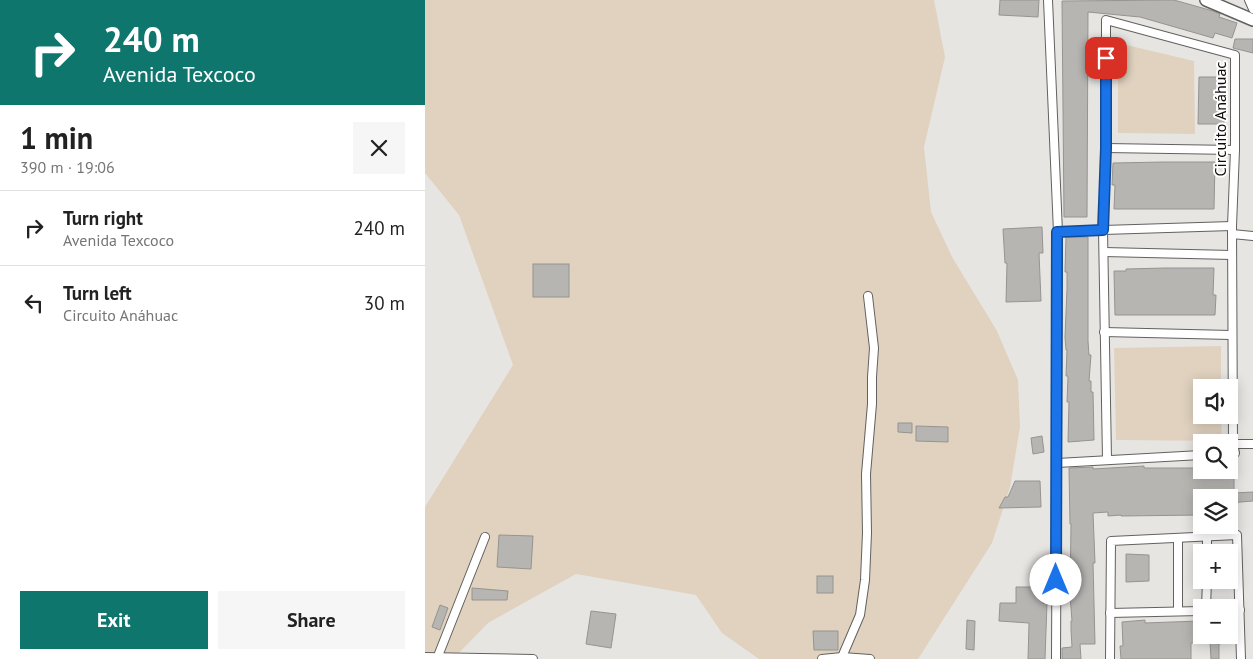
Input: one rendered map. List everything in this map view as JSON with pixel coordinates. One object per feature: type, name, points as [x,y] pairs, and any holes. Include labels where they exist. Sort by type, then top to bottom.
[{"type":"street","points":[[1048,0],[1057,232],[1056,659]]},
{"type":"street","points":[[1206,0],[1253,20]]},
{"type":"street","points":[[1249,0],[1253,9]]},
{"type":"street","name":"Circuito Anáhuac","points":[[1107,459],[1103,230],[1106,148],[1106,20],[1235,55],[1231,335],[1233,434]]},
{"type":"street","points":[[1106,148],[1235,150]]},
{"type":"street","points":[[1057,232],[1232,230],[1253,236]]},
{"type":"street","points":[[1104,252],[1232,255]]},
{"type":"street","points":[[842,657],[860,615],[865,580],[867,534],[866,474],[873,404],[874,348],[868,296]]},
{"type":"street","points":[[1104,332],[1231,335]]},
{"type":"street","points":[[1238,444],[1253,444]]},
{"type":"street","points":[[1057,463],[1193,455]]},
{"type":"street","points":[[1110,659],[1111,541],[1237,535],[1241,659]]},
{"type":"street","points":[[1207,536],[1207,544]]},
{"type":"street","points":[[438,656],[485,537]]},
{"type":"street","points":[[1178,538],[1178,611]]},
{"type":"street","points":[[1110,613],[1193,610]]},
{"type":"street","points":[[425,657],[533,659]]},
{"type":"street","points":[[822,659],[842,657],[870,659]]},
{"type":"shaded area","points":[[425,0],[934,0],[945,57],[924,147],[931,212],[952,257],[997,331],[1018,380],[1020,427],[1010,487],[992,543],[918,659],[759,659],[722,633],[696,595],[576,574],[488,623],[453,659],[425,659],[425,507],[513,365],[459,215],[425,173]]},
{"type":"shaded area","points":[[1118,43],[1194,61],[1195,134],[1118,133]]},
{"type":"shaded area","points":[[1221,346],[1221,379],[1193,379],[1193,424],[1221,424],[1222,434],[1193,434],[1193,441],[1116,440],[1114,348]]},
{"type":"building","points":[[1000,0],[1039,0],[1038,17],[999,15]]},
{"type":"building","points":[[1174,0],[1213,11],[1220,14],[1219,17],[1237,23],[1232,38],[1215,33],[1213,38],[1140,17],[1088,12],[1087,217],[1064,217],[1062,1]]},
{"type":"building","points":[[1235,39],[1253,39],[1253,53],[1233,48]]},
{"type":"building","points":[[1199,77],[1224,77],[1224,124],[1198,124]]},
{"type":"building","points":[[1215,162],[1214,209],[1114,209],[1115,185],[1112,185],[1113,163]]},
{"type":"building","points":[[1042,227],[1043,253],[1039,253],[1041,301],[1006,302],[1007,263],[1005,263],[1003,229]]},
{"type":"building","points":[[1066,237],[1088,237],[1088,341],[1089,355],[1091,355],[1089,381],[1091,381],[1091,392],[1093,392],[1094,440],[1068,442],[1069,402],[1067,402],[1068,376],[1066,376],[1067,350],[1065,337],[1067,289],[1067,272],[1065,272]]},
{"type":"building","points":[[533,264],[569,264],[569,297],[533,297]]},
{"type":"building","points":[[1214,268],[1213,295],[1216,295],[1215,315],[1115,315],[1114,271]]},
{"type":"building","points":[[898,423],[912,423],[912,433],[898,432]]},
{"type":"building","points":[[916,426],[948,427],[948,442],[916,441]]},
{"type":"building","points":[[1042,436],[1044,452],[1033,454],[1031,438]]},
{"type":"building","points":[[1144,466],[1144,468],[1193,468],[1193,479],[1234,479],[1234,489],[1193,489],[1193,515],[1108,516],[1108,512],[1093,513],[1095,644],[1080,644],[1081,659],[1062,659],[1062,648],[1072,647],[1069,468],[1093,467],[1093,469]]},
{"type":"building","points":[[1015,481],[1040,481],[1041,507],[999,508],[1005,497],[1008,497]]},
{"type":"building","points":[[1253,492],[1253,501],[1238,502],[1238,493]]},
{"type":"building","points":[[499,535],[533,536],[531,569],[497,567]]},
{"type":"building","points":[[1126,554],[1149,555],[1149,581],[1126,582]]},
{"type":"building","points":[[817,576],[833,576],[833,593],[817,593]]},
{"type":"building","points":[[1016,587],[1044,587],[1043,603],[1047,603],[1045,659],[1028,659],[1029,623],[999,621],[1000,603],[1016,603]]},
{"type":"building","points":[[472,588],[508,591],[507,600],[472,600]]},
{"type":"building","points":[[440,605],[448,608],[440,630],[432,627]]},
{"type":"building","points":[[591,611],[616,614],[611,648],[586,644]]},
{"type":"building","points":[[967,620],[975,621],[974,650],[966,649]]},
{"type":"building","points":[[1145,620],[1145,623],[1193,621],[1191,659],[1121,659],[1120,646],[1123,646],[1122,622]]},
{"type":"building","points":[[813,631],[838,631],[838,650],[814,650]]},
{"type":"building","points":[[1210,644],[1219,644],[1219,659],[1211,659]]},
{"type":"route","points":[[1056,580],[1057,232],[1103,230],[1106,148],[1106,58]]}]
